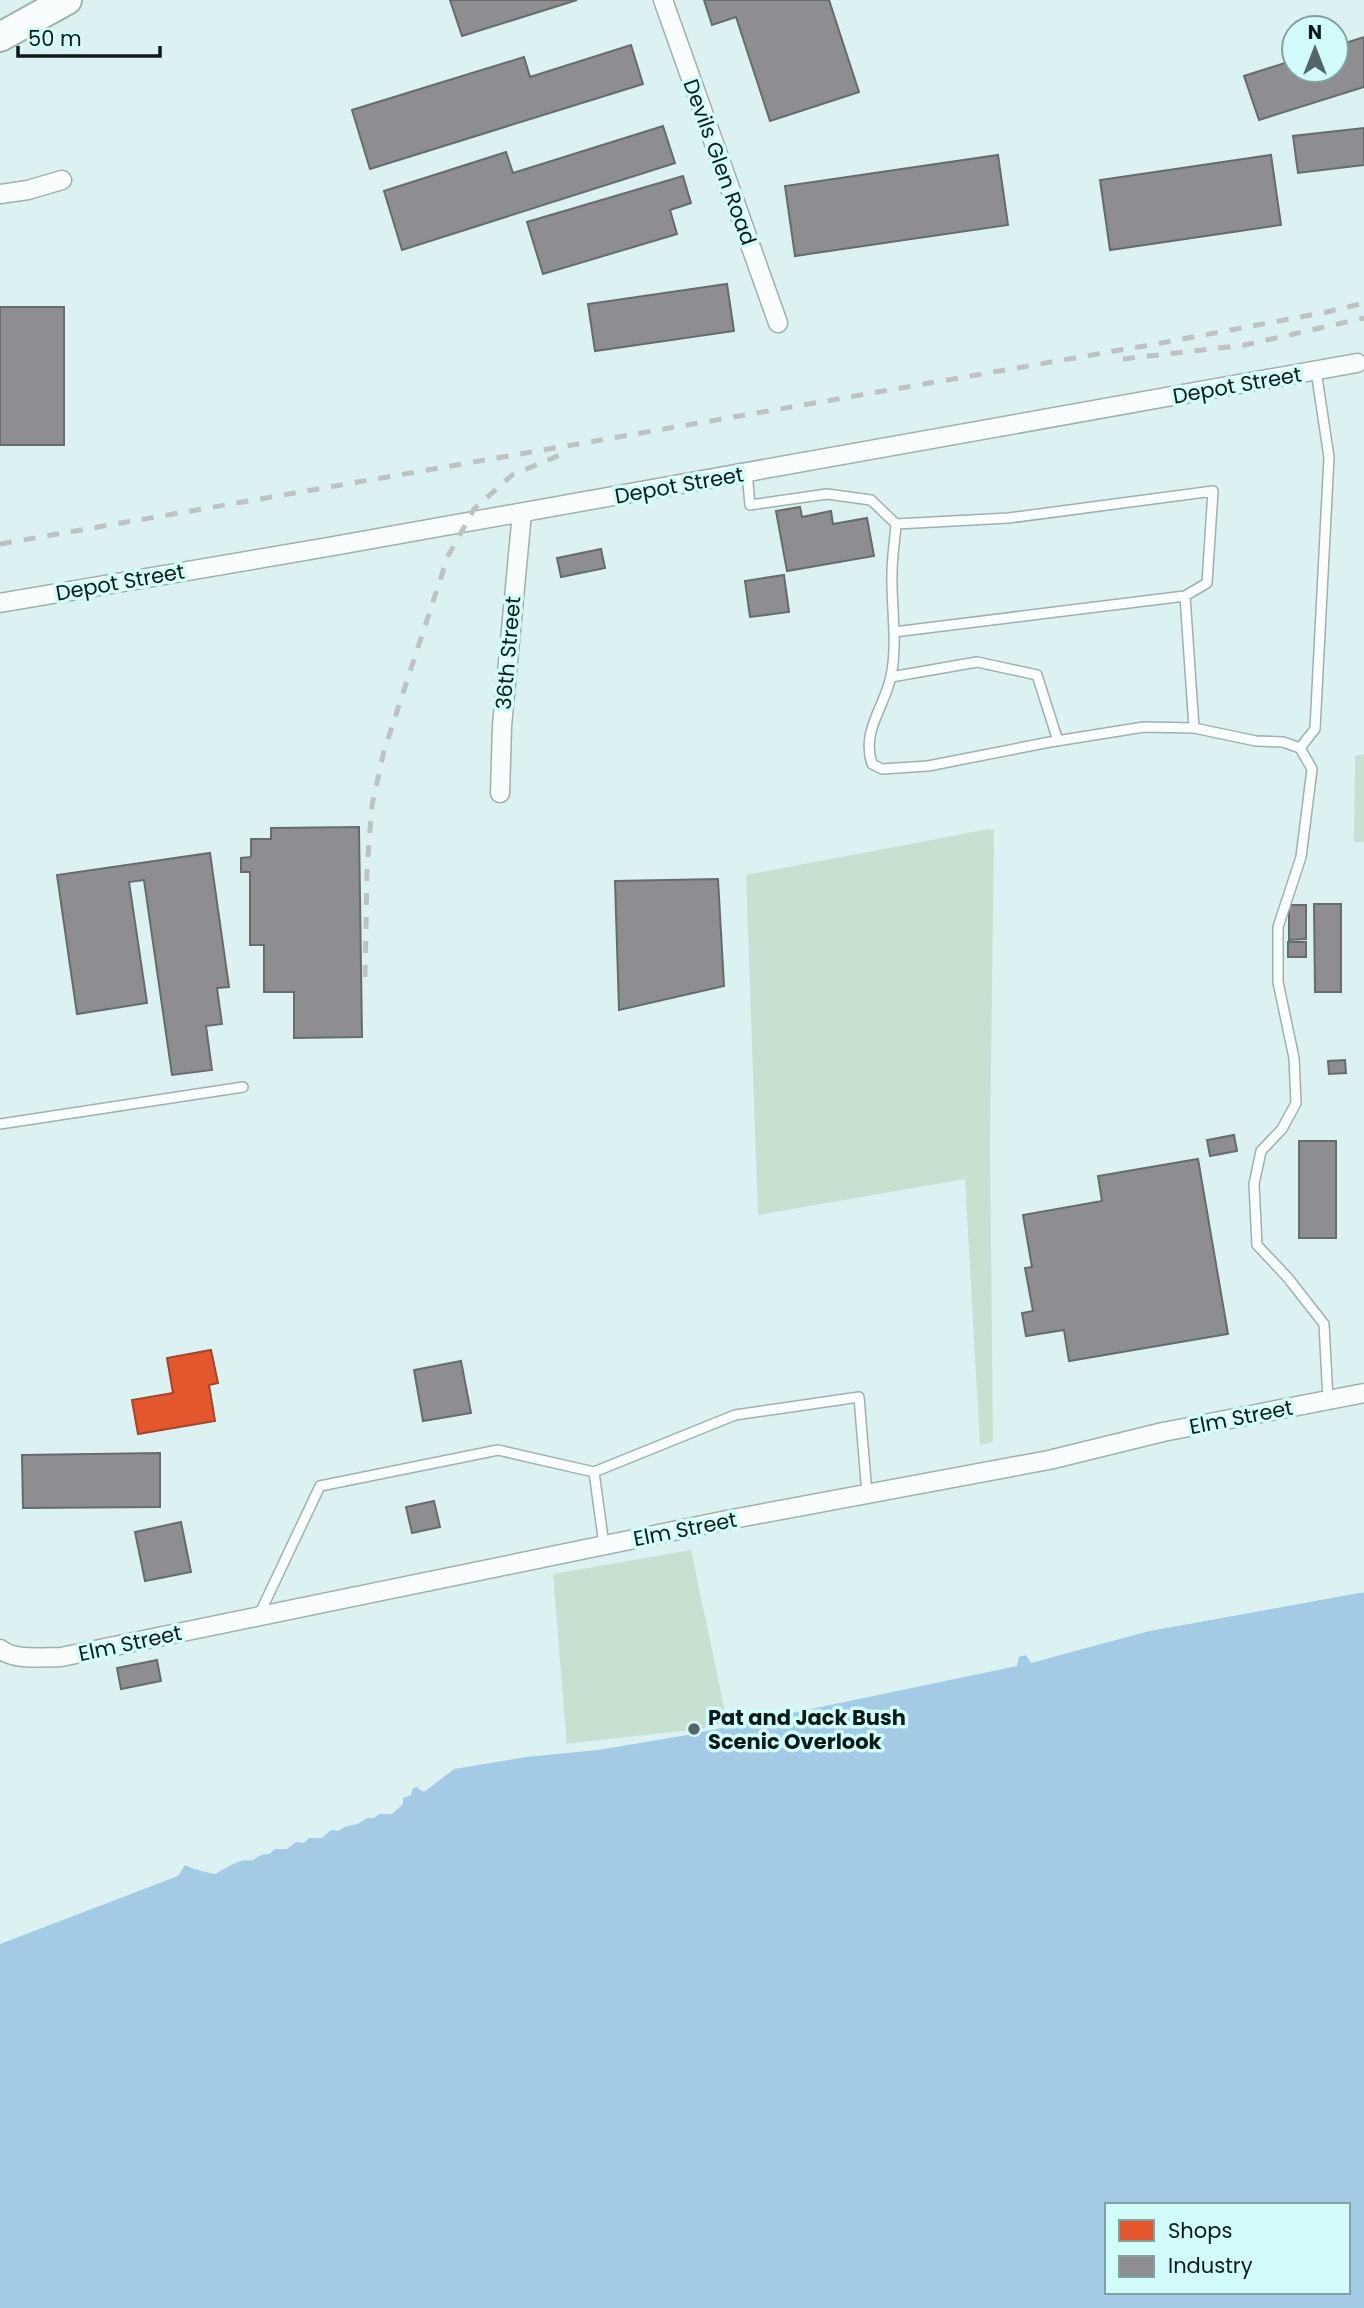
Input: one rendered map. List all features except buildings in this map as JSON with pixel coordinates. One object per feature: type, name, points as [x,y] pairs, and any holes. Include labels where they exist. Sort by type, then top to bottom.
[{"type":"main road","points":[[0,37],[67,0]]},
{"type":"street","name":"Devils Glen Road","points":[[663,0],[778,323]]},
{"type":"street","points":[[0,194],[28,190],[62,180]]},
{"type":"street","name":"Depot Street","points":[[0,603],[522,513],[1357,363]]},
{"type":"street","name":"36th Street","points":[[500,793],[502,726],[522,513]]},
{"type":"street","name":"Elm Street","points":[[3,1652],[31,1657],[61,1657],[604,1545],[1049,1460],[1163,1432],[1364,1393]]},
{"type":"lane","points":[[1300,748],[1315,729],[1329,457],[1316,371]]},
{"type":"lane","points":[[747,472],[750,505],[827,494],[871,500],[896,524],[1009,518],[1213,491],[1207,583],[1185,596],[894,632]]},
{"type":"lane","points":[[896,524],[892,572],[894,632],[891,677],[875,715],[867,750],[872,764],[882,769],[928,766],[1144,727],[1194,728],[1256,741],[1283,742],[1300,748],[1312,769],[1301,857],[1278,927],[1278,982],[1294,1058],[1296,1103],[1282,1129],[1261,1151],[1254,1184],[1257,1245],[1288,1278],[1324,1324],[1328,1400]]},
{"type":"lane","points":[[1185,596],[1194,728]]},
{"type":"lane","points":[[891,677],[977,662],[1037,675],[1058,741]]},
{"type":"lane","points":[[0,1124],[243,1087]]},
{"type":"lane","points":[[259,1616],[320,1486],[498,1450],[594,1472],[734,1415],[859,1397],[867,1494]]},
{"type":"lane","points":[[594,1472],[604,1545]]},
{"type":"green space","points":[[1364,754],[1364,842],[1354,842],[1355,756]]},
{"type":"green space","points":[[994,830],[990,1145],[993,1442],[980,1445],[965,1179],[758,1215],[746,875]]},
{"type":"green space","points":[[691,1550],[728,1726],[681,1735],[567,1747],[553,1574]]},
{"type":"water","points":[[1364,1592],[1364,2308],[0,2308],[0,1931],[139,1878],[185,1865],[215,1874],[238,1862],[269,1854],[275,1849],[287,1849],[296,1842],[304,1843],[309,1838],[322,1838],[331,1830],[339,1831],[379,1814],[392,1814],[403,1804],[403,1798],[411,1795],[413,1788],[423,1783],[436,1766],[700,1732],[832,1700],[1017,1663],[1018,1657],[1026,1655],[1030,1661],[1149,1631]]},
{"type":"pier","points":[[1364,1588],[1364,1592],[1149,1631],[1031,1663],[1026,1655],[1019,1656],[1017,1666],[687,1735],[454,1769],[424,1792],[417,1788],[435,1763],[508,1750],[700,1729],[831,1696],[1014,1660],[1018,1653],[1027,1652],[1031,1657],[1148,1627]]},
{"type":"pier","points":[[174,1865],[185,1865],[178,1876],[0,1944],[0,1927],[138,1875]]},
{"type":"railway","points":[[0,544],[1161,343],[1364,303]]},
{"type":"railway","points":[[1123,359],[1245,345],[1364,318]]},
{"type":"railway","points":[[365,977],[367,869],[372,805],[384,751],[448,556],[474,509],[512,475],[565,453]]},
{"type":"place","name":"Pat and Jack Bush Scenic Overlook","points":[[694,1729]]}]
